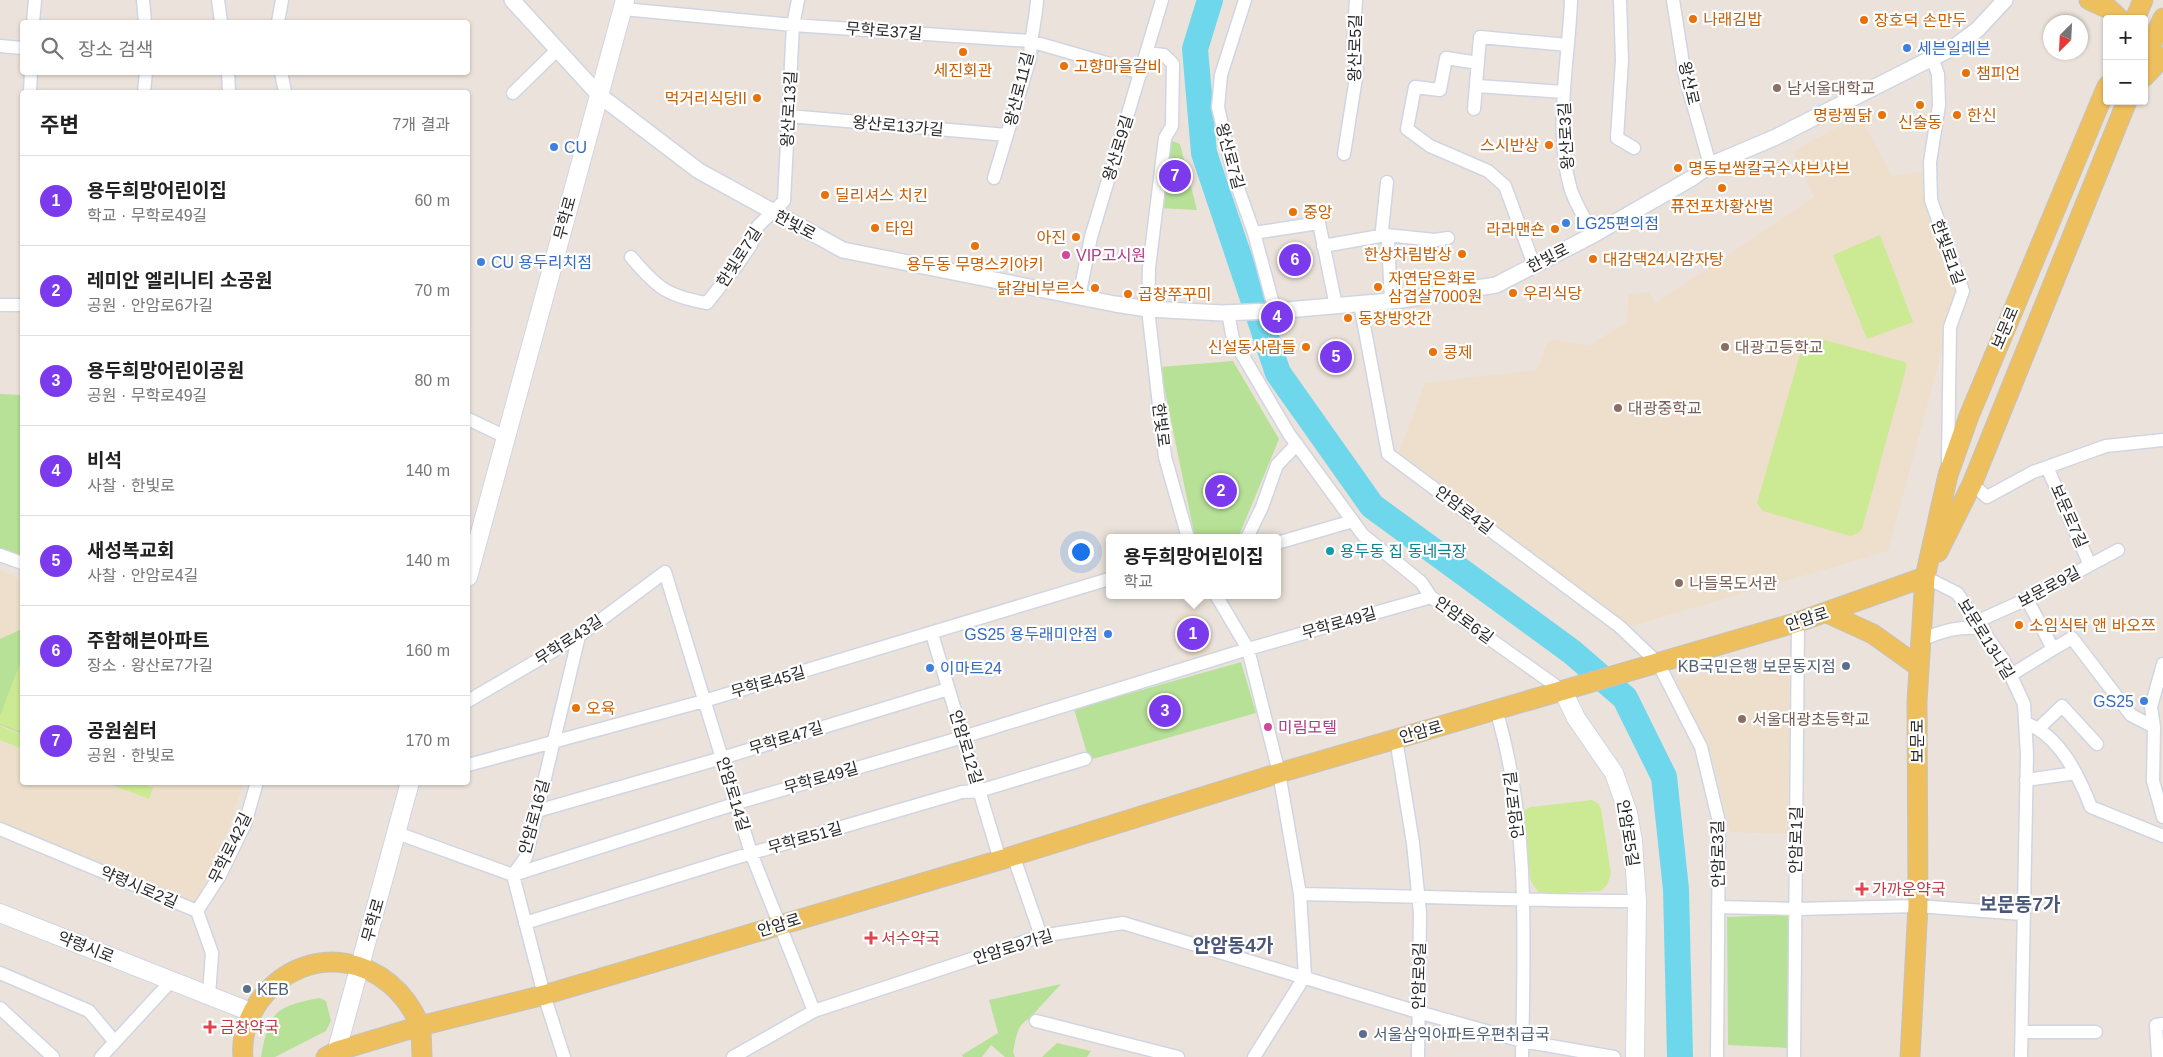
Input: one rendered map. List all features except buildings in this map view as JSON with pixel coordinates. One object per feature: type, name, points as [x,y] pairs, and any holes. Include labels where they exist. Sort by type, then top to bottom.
[{"type":"main road","points":[[2089,0],[2109,9],[2116,15]]},
{"type":"main road","name":"무학로","points":[[470,570],[624,5]]},
{"type":"main road","points":[[2150,55],[2163,18]]},
{"type":"main road","name":"보문로","points":[[1910,1057],[1918,906],[1919,667],[1925,577],[1948,475],[2004,329],[2103,95]]},
{"type":"main road","name":"보문로","points":[[1925,577],[1972,484],[2125,105]]},
{"type":"main road","name":"안암로","points":[[334,1056],[444,1020],[544,995],[1006,858],[1279,773],[1798,622],[1925,577]]},
{"type":"main road","points":[[1827,613],[1873,634],[1919,667]]},
{"type":"main road","name":"안암로5길","points":[[1563,690],[1576,718],[1614,773],[1625,800],[1633,841],[1636,901],[1635,1057]]},
{"type":"main road","name":"무학로","points":[[334,1056],[409,785]]},
{"type":"main road","name":"약령시로","points":[[0,913],[252,1012]]},
{"type":"main road","points":[[243,1057],[245,1031],[252,1012],[272,985],[292,971],[325,962],[360,966],[389,981],[408,1002],[420,1028],[422,1057]]},
{"type":"street","points":[[33,20],[35,0]]},
{"type":"street","points":[[143,0],[145,20]]},
{"type":"street","points":[[218,0],[221,20]]},
{"type":"street","points":[[278,20],[282,0]]},
{"type":"street","name":"한빛로","points":[[512,0],[599,94],[699,171],[773,214],[843,250],[1148,309],[1228,313],[1275,312],[1360,304],[1496,285],[1593,235],[1710,166],[1776,136],[1954,47],[1977,30],[2005,0]]},
{"type":"street","name":"왕산로13길","points":[[773,214],[784,201],[793,25],[798,0]]},
{"type":"street","name":"왕산로11길","points":[[994,178],[1030,58],[1030,41],[1036,20],[1037,0]]},
{"type":"street","name":"왕산로9길","points":[[1079,297],[1091,238],[1162,0]]},
{"type":"street","name":"왕산로7길","points":[[1245,0],[1221,75],[1218,107],[1234,177],[1254,233],[1275,312]]},
{"type":"street","name":"왕산로5길","points":[[1344,154],[1357,71],[1353,49],[1356,0]]},
{"type":"street","name":"왕산로3길","points":[[1571,0],[1564,92],[1564,160],[1572,192],[1593,235]]},
{"type":"street","points":[[1620,0],[1622,60],[1617,138],[1634,148]]},
{"type":"street","name":"왕산로","points":[[1672,0],[1685,76],[1710,166]]},
{"type":"street","name":"무학로37길","points":[[624,5],[793,25],[1030,41],[1140,73]]},
{"type":"street","points":[[1474,109],[1480,37],[1568,45]]},
{"type":"street","points":[[0,46],[20,48]]},
{"type":"street","points":[[513,93],[558,49]]},
{"type":"street","name":"한빛로","points":[[1147,53],[1164,55],[1173,64],[1172,126],[1166,135],[1163,156],[1149,268],[1148,309],[1165,457],[1187,534]]},
{"type":"street","points":[[1478,64],[1446,58],[1440,90],[1415,88],[1407,129],[1430,146],[1488,172],[1505,186],[1534,265]]},
{"type":"street","name":"한빛로1길","points":[[1932,58],[1938,74],[1939,105],[1930,162],[1931,200],[1963,291],[1950,327],[1948,475]]},
{"type":"street","points":[[30,90],[31,75]]},
{"type":"street","points":[[144,90],[146,75]]},
{"type":"street","points":[[228,75],[229,90]]},
{"type":"street","points":[[281,75],[284,90]]},
{"type":"street","name":"왕산로3길","points":[[1477,86],[1564,92]]},
{"type":"street","name":"왕산로13가길","points":[[789,116],[1007,135]]},
{"type":"street","points":[[1387,182],[1382,230],[1388,238],[1391,300]]},
{"type":"street","name":"한빛로7길","points":[[631,257],[650,279],[664,291],[685,299],[707,303],[737,266],[751,245],[758,226],[773,214]]},
{"type":"street","points":[[1254,233],[1319,223],[1336,306]]},
{"type":"street","points":[[1324,246],[1386,235],[1435,240],[1448,238]]},
{"type":"street","name":"안암로4길","points":[[1360,304],[1388,454],[1619,626],[1658,663]]},
{"type":"street","points":[[0,305],[20,305]]},
{"type":"street","name":"안암로6길","points":[[1228,313],[1233,339],[1297,444],[1363,535],[1421,582],[1431,597],[1563,690]]},
{"type":"street","points":[[470,420],[506,437]]},
{"type":"street","name":"보문로7길","points":[[1972,484],[1987,497],[2033,472],[2106,446],[2163,440]]},
{"type":"street","points":[[1249,534],[1262,507],[1277,466],[1297,444]]},
{"type":"street","name":"보문로7길","points":[[2047,466],[2090,565]]},
{"type":"street","points":[[1281,542],[1353,521]]},
{"type":"street","name":"보문로9길","points":[[1981,625],[2118,550]]},
{"type":"street","points":[[0,555],[20,562]]},
{"type":"street","name":"무학로43길","points":[[470,700],[579,636],[665,572]]},
{"type":"street","name":"안암로14길","points":[[665,572],[751,853],[814,1011]]},
{"type":"street","name":"보문로13나길","points":[[1925,577],[1957,593],[1981,625],[2011,675],[2024,704],[2026,780],[2021,1057]]},
{"type":"street","name":"무학로45길","points":[[470,764],[704,701],[932,634],[1106,580]]},
{"type":"street","name":"무학로49길","points":[[513,875],[736,804],[963,737],[1248,649],[1431,597]]},
{"type":"street","points":[[1218,599],[1248,649],[1279,773],[1300,894],[1305,976],[1254,1057]]},
{"type":"street","points":[[2027,599],[2053,649]]},
{"type":"street","name":"안암로1길","points":[[1794,1057],[1798,622]]},
{"type":"street","points":[[1920,640],[1953,629],[1981,625]]},
{"type":"street","name":"안암로12길","points":[[932,634],[979,791],[1006,858]]},
{"type":"street","name":"안암로16길","points":[[544,995],[513,875],[526,857],[579,636]]},
{"type":"street","points":[[2011,675],[2072,638],[2131,715],[2154,727]]},
{"type":"street","name":"안암로3길","points":[[1658,663],[1701,746],[1719,822],[1717,1057]]},
{"type":"street","points":[[2163,664],[2151,707],[2154,727],[2153,781],[2159,792],[2163,817]]},
{"type":"street","name":"무학로47길","points":[[537,811],[722,758],[948,689]]},
{"type":"street","points":[[2038,728],[2062,706],[2096,744]]},
{"type":"street","name":"안암로7길","points":[[1496,710],[1508,749],[1524,901],[1522,1057]]},
{"type":"street","points":[[2025,724],[2038,728],[2070,762],[2091,807],[2163,836]]},
{"type":"street","name":"안암로9길","points":[[1396,739],[1413,843],[1420,913],[1418,1057]]},
{"type":"street","name":"무학로51길","points":[[526,923],[751,853],[962,792],[979,791],[1085,759]]},
{"type":"street","points":[[2026,780],[2076,773]]},
{"type":"street","name":"무학로42길","points":[[196,911],[219,877],[245,824],[257,785]]},
{"type":"street","name":"약령시로2길","points":[[0,829],[196,911],[212,953],[209,995]]},
{"type":"street","points":[[397,833],[513,875]]},
{"type":"street","points":[[1006,858],[1041,936]]},
{"type":"street","points":[[1300,894],[1418,896],[1524,901],[1636,901]]},
{"type":"street","points":[[1718,907],[1796,909],[1918,906],[2023,914]]},
{"type":"street","name":"안암로9가길","points":[[733,1057],[814,1011],[1041,936],[1123,922],[1418,1012],[1522,1041],[1614,1057]]},
{"type":"street","points":[[0,973],[89,1011],[114,1041]]},
{"type":"street","points":[[101,1057],[172,980]]},
{"type":"street","points":[[544,995],[564,1057]]},
{"type":"street","points":[[0,1008],[53,1057]]},
{"type":"street","points":[[1036,1022],[1178,1057]]},
{"type":"street","points":[[2158,1057],[2160,1025]]},
{"type":"street","points":[[2022,1032],[2096,1032]]},
{"type":"shaded area","points":[[1860,115],[1892,176],[1924,171],[1929,218],[1958,292],[1888,551],[1628,627],[1399,452],[1425,383],[1537,370],[1547,342],[1555,339],[1588,346],[1627,322],[1628,295],[1648,292],[1656,303],[1814,197],[1793,151]]},
{"type":"shaded area","points":[[0,570],[20,578],[20,785],[243,785],[228,830],[195,907],[0,826]]},
{"type":"shaded area","points":[[1196,608],[1212,652],[1187,658],[1175,616]]},
{"type":"shaded area","name":"서울대광초등학교","points":[[1790,655],[1788,834],[1730,832],[1712,757],[1676,680]]},
{"type":"green space","points":[[1165,138],[1180,144],[1197,210],[1157,208]]},
{"type":"green space","points":[[1880,235],[1913,322],[1867,339],[1833,255]]},
{"type":"green space","points":[[1817,338],[1905,362],[1907,365],[1862,529],[1850,536],[1763,511],[1757,503],[1803,344],[1806,339]]},
{"type":"green space","points":[[1233,361],[1279,439],[1240,534],[1194,534],[1160,367]]},
{"type":"green space","points":[[0,394],[20,395],[20,556],[0,548]]},
{"type":"green space","points":[[20,630],[20,733],[0,725],[0,639]]},
{"type":"green space","points":[[1241,662],[1256,713],[1089,760],[1074,709]]},
{"type":"green space","points":[[20,663],[20,731],[0,724],[0,716]]},
{"type":"green space","points":[[0,726],[20,734],[20,748],[0,740]]},
{"type":"green space","points":[[112,785],[144,785],[153,788],[149,799]]},
{"type":"green space","points":[[1592,800],[1598,803],[1601,809],[1611,874],[1607,885],[1601,891],[1546,894],[1538,892],[1531,881],[1522,815],[1524,810],[1531,807]]},
{"type":"green space","points":[[1788,915],[1788,1048],[1728,1045],[1727,917]]},
{"type":"green space","points":[[1061,984],[1029,1019],[1021,1025],[1017,1033],[1013,1052],[1015,1057],[1005,1057],[991,1045],[982,1057],[963,1057],[962,1055],[998,1033],[989,1000]]},
{"type":"green space","points":[[320,998],[326,1001],[331,1021],[326,1031],[275,1057],[261,1057],[267,1030],[277,1014],[293,1004]]},
{"type":"green space","points":[[1057,1043],[1091,1051],[1087,1057],[1042,1057]]},
{"type":"waterway","points":[[1210,0],[1195,49],[1204,153],[1278,373],[1372,506],[1572,652],[1625,698],[1664,777],[1676,889],[1680,1057]]},
{"type":"place","name":"나래김밥","points":[[1693,19]]},
{"type":"place","name":"장호덕 손만두","points":[[1864,20]]},
{"type":"place","name":"세븐일레븐","points":[[1907,48]]},
{"type":"place","name":"세진회관","points":[[963,52]]},
{"type":"place","name":"고향마을갈비","points":[[1064,66]]},
{"type":"place","name":"챔피언","points":[[1966,73]]},
{"type":"place","name":"남서울대학교","points":[[1777,88]]},
{"type":"place","name":"먹거리식당II","points":[[757,98]]},
{"type":"place","name":"신술동","points":[[1920,105]]},
{"type":"place","name":"명랑찜닭","points":[[1882,115]]},
{"type":"place","name":"한신","points":[[1957,115]]},
{"type":"place","name":"스시반상","points":[[1549,145]]},
{"type":"place","name":"CU","points":[[554,147]]},
{"type":"place","name":"명동보쌈칼국수샤브샤브","points":[[1678,168]]},
{"type":"place","name":"공원쉼터","points":[[1175,176]]},
{"type":"place","name":"퓨전포차황산벌","points":[[1722,188]]},
{"type":"place","name":"딜리셔스 치킨","points":[[825,195]]},
{"type":"place","name":"중앙","points":[[1293,212]]},
{"type":"place","name":"LG25편의점","points":[[1566,223]]},
{"type":"place","name":"타임","points":[[875,228]]},
{"type":"place","name":"라라맨숀","points":[[1555,229]]},
{"type":"place","name":"아진","points":[[1076,237]]},
{"type":"place","name":"용두동 무명스키야키","points":[[975,246]]},
{"type":"place","name":"한상차림밥상","points":[[1462,254]]},
{"type":"place","name":"VIP고시원","points":[[1066,255]]},
{"type":"place","name":"대감댁24시감자탕","points":[[1593,259]]},
{"type":"place","name":"주함해븐아파트","points":[[1295,260]]},
{"type":"place","name":"CU 용두리치점","points":[[481,262]]},
{"type":"place","name":"자연담은화로 삼겹살7000원","points":[[1378,287]]},
{"type":"place","name":"닭갈비부르스","points":[[1095,288]]},
{"type":"place","name":"우리식당","points":[[1513,293]]},
{"type":"place","name":"곱창쭈꾸미","points":[[1128,294]]},
{"type":"place","name":"비석","points":[[1277,317]]},
{"type":"place","name":"동창방앗간","points":[[1348,318]]},
{"type":"place","name":"신설동사람들","points":[[1306,347]]},
{"type":"place","name":"대광고등학교","points":[[1725,347]]},
{"type":"place","name":"콩제","points":[[1433,352]]},
{"type":"place","name":"새성복교회","points":[[1336,357]]},
{"type":"place","name":"대광중학교","points":[[1618,408]]},
{"type":"place","name":"레미안 엘리니티 소공원","points":[[1221,491]]},
{"type":"place","name":"용두동 집 동네극장","points":[[1330,551]]},
{"type":"place","name":"나들목도서관","points":[[1679,583]]},
{"type":"place","name":"소임식탁 앤 바오쯔","points":[[2019,625]]},
{"type":"place","name":"GS25 용두래미안점","points":[[1108,634]]},
{"type":"place","name":"용두희망어린이집","points":[[1193,634]]},
{"type":"place","name":"KB국민은행 보문동지점","points":[[1846,666]]},
{"type":"place","name":"이마트24","points":[[930,668]]},
{"type":"place","name":"GS25","points":[[2144,701]]},
{"type":"place","name":"오육","points":[[576,708]]},
{"type":"place","name":"용두희망어린이공원","points":[[1165,711]]},
{"type":"place","name":"서울대광초등학교","points":[[1742,719]]},
{"type":"place","name":"미림모텔","points":[[1268,727]]},
{"type":"place","name":"가까운약국","points":[[1862,889]]},
{"type":"place","name":"서수약국","points":[[871,938]]},
{"type":"place","name":"KEB","points":[[247,989]]},
{"type":"place","name":"금창약국","points":[[210,1027]]},
{"type":"place","name":"서울삼익아파트우편취급국","points":[[1363,1034]]},
{"type":"district","name":"보문동7가","points":[[2020,904]]},
{"type":"district","name":"안암동4가","points":[[1233,945]]}]
